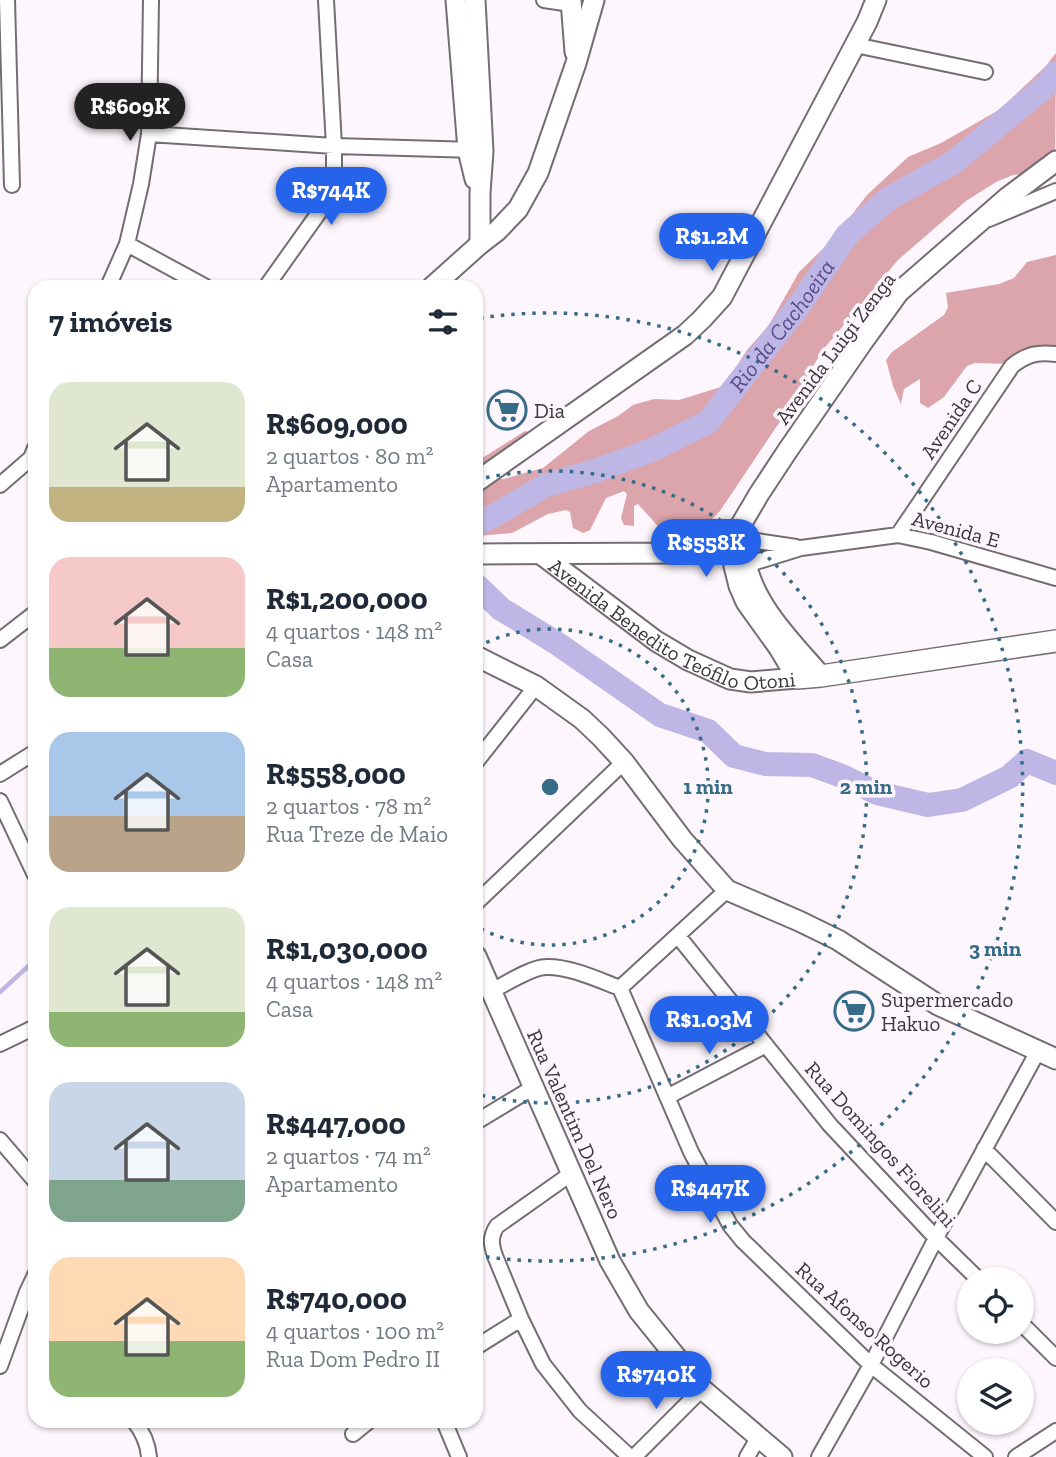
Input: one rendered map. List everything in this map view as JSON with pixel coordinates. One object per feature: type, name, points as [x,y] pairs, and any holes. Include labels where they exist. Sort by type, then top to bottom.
[{"type":"main road","points":[[456,0],[480,193],[480,244]]},
{"type":"main road","points":[[475,0],[475,150]]},
{"type":"main road","points":[[440,280],[497,231],[518,209],[538,173],[576,63],[594,0]]},
{"type":"main road","points":[[483,477],[685,335],[722,297],[867,22],[876,0]]},
{"type":"main road","points":[[571,2],[576,63]]},
{"type":"main road","name":"Avenida Luigi Zenga","points":[[739,536],[759,494],[899,292],[1008,197],[1056,161]]},
{"type":"main road","points":[[690,553],[739,536],[740,566],[746,602],[797,678]]},
{"type":"main road","points":[[484,554],[690,553],[740,566],[750,578],[762,604],[821,676]]},
{"type":"main road","name":"Avenida Benedito Teófilo Otoni","points":[[542,555],[656,642],[730,679],[751,682],[821,676],[1056,641]]},
{"type":"main road","points":[[483,660],[536,687],[582,719],[624,762],[682,839],[727,890],[838,940],[938,1005],[1056,1059]]},
{"type":"main road","name":"Rua Valentim Del Nero","points":[[483,971],[610,1261],[639,1311],[702,1389],[782,1457]]},
{"type":"street","points":[[7,0],[12,185]]},
{"type":"street","points":[[111,280],[127,244],[149,134],[151,0]]},
{"type":"street","points":[[272,280],[326,204],[334,170],[326,0]]},
{"type":"street","points":[[544,0],[571,2]]},
{"type":"street","points":[[855,45],[985,72]]},
{"type":"street","points":[[149,134],[334,146],[475,150]]},
{"type":"street","points":[[978,223],[1056,191]]},
{"type":"street","points":[[127,244],[193,280]]},
{"type":"street","name":"Avenida C","points":[[898,535],[1012,366],[1024,356],[1038,353],[1056,354]]},
{"type":"street","points":[[0,485],[28,460]]},
{"type":"street","name":"Avenida E","points":[[740,566],[801,548],[898,535],[1056,578]]},
{"type":"street","name":"Avenida E","points":[[739,536],[801,548]]},
{"type":"street","points":[[0,640],[28,618]]},
{"type":"street","points":[[483,753],[536,687]]},
{"type":"street","points":[[0,774],[28,756]]},
{"type":"street","points":[[483,896],[624,762]]},
{"type":"street","points":[[0,801],[28,860]]},
{"type":"street","points":[[492,991],[538,968],[548,966],[572,971],[620,988],[727,890]]},
{"type":"street","name":"Rua Domingos Fiorelini","points":[[678,936],[830,1125],[966,1267]]},
{"type":"street","name":"Rua Afonso Rogerio","points":[[620,988],[691,1152],[730,1225],[743,1241],[871,1365],[985,1457]]},
{"type":"street","points":[[0,1044],[28,1030]]},
{"type":"street","points":[[667,1097],[766,1045]]},
{"type":"street","points":[[819,1457],[1038,1051]]},
{"type":"street","points":[[483,1118],[534,1087]]},
{"type":"street","points":[[0,1140],[28,1173]]},
{"type":"street","points":[[984,1149],[1056,1222]]},
{"type":"street","points":[[0,1165],[13,1155]]},
{"type":"street","points":[[572,1173],[497,1226],[491,1238],[495,1256],[521,1319],[543,1363],[580,1411],[632,1457],[702,1389]]},
{"type":"street","points":[[0,1366],[28,1304]]},
{"type":"street","points":[[483,1343],[521,1319]]},
{"type":"street","points":[[1034,1336],[1056,1357]]},
{"type":"street","points":[[140,1428],[149,1457]]},
{"type":"street","points":[[353,1434],[360,1428]]},
{"type":"street","points":[[447,1428],[459,1457]]},
{"type":"street","points":[[1016,1457],[1056,1431]]},
{"type":"street","points":[[747,1457],[758,1438]]},
{"type":"shaded area","points":[[1056,53],[1055,164],[1041,172],[1013,175],[996,182],[966,201],[898,260],[822,351],[785,414],[720,511],[701,530],[687,538],[674,538],[664,533],[638,504],[634,506],[634,526],[624,525],[621,518],[627,494],[624,491],[606,498],[590,530],[583,533],[573,528],[570,512],[566,510],[548,514],[512,533],[483,535],[483,480],[504,479],[543,468],[589,431],[633,405],[654,399],[679,400],[724,386],[747,350],[769,325],[799,272],[835,237],[867,195],[908,157],[941,143],[999,110],[1045,67]]},
{"type":"shaded area","points":[[1056,255],[1056,354],[1012,364],[975,363],[967,366],[944,397],[928,408],[920,403],[920,379],[904,389],[901,404],[886,360],[892,352],[944,315],[948,307],[946,293],[999,284],[1014,278],[1027,262]]},
{"type":"shaded area","points":[[525,431],[533,433],[483,480],[483,458]]},
{"type":"waterway","name":"Rio da Cachoeira","points":[[483,521],[546,485],[652,450],[708,422],[801,303],[847,235],[888,199],[954,162],[1048,84],[1056,73]]},
{"type":"waterway","name":"Rio da Cachoeira","points":[[483,592],[501,609],[555,642],[660,715],[708,731],[734,756],[765,764],[812,765],[877,793],[928,805],[962,800],[1009,777],[1027,761],[1056,773]]},
{"type":"waterway","points":[[0,992],[28,966]]},
{"type":"place","name":"Dia","points":[[507,410]]},
{"type":"place","name":"Supermercado Hakuo","points":[[854,1011]]}]
